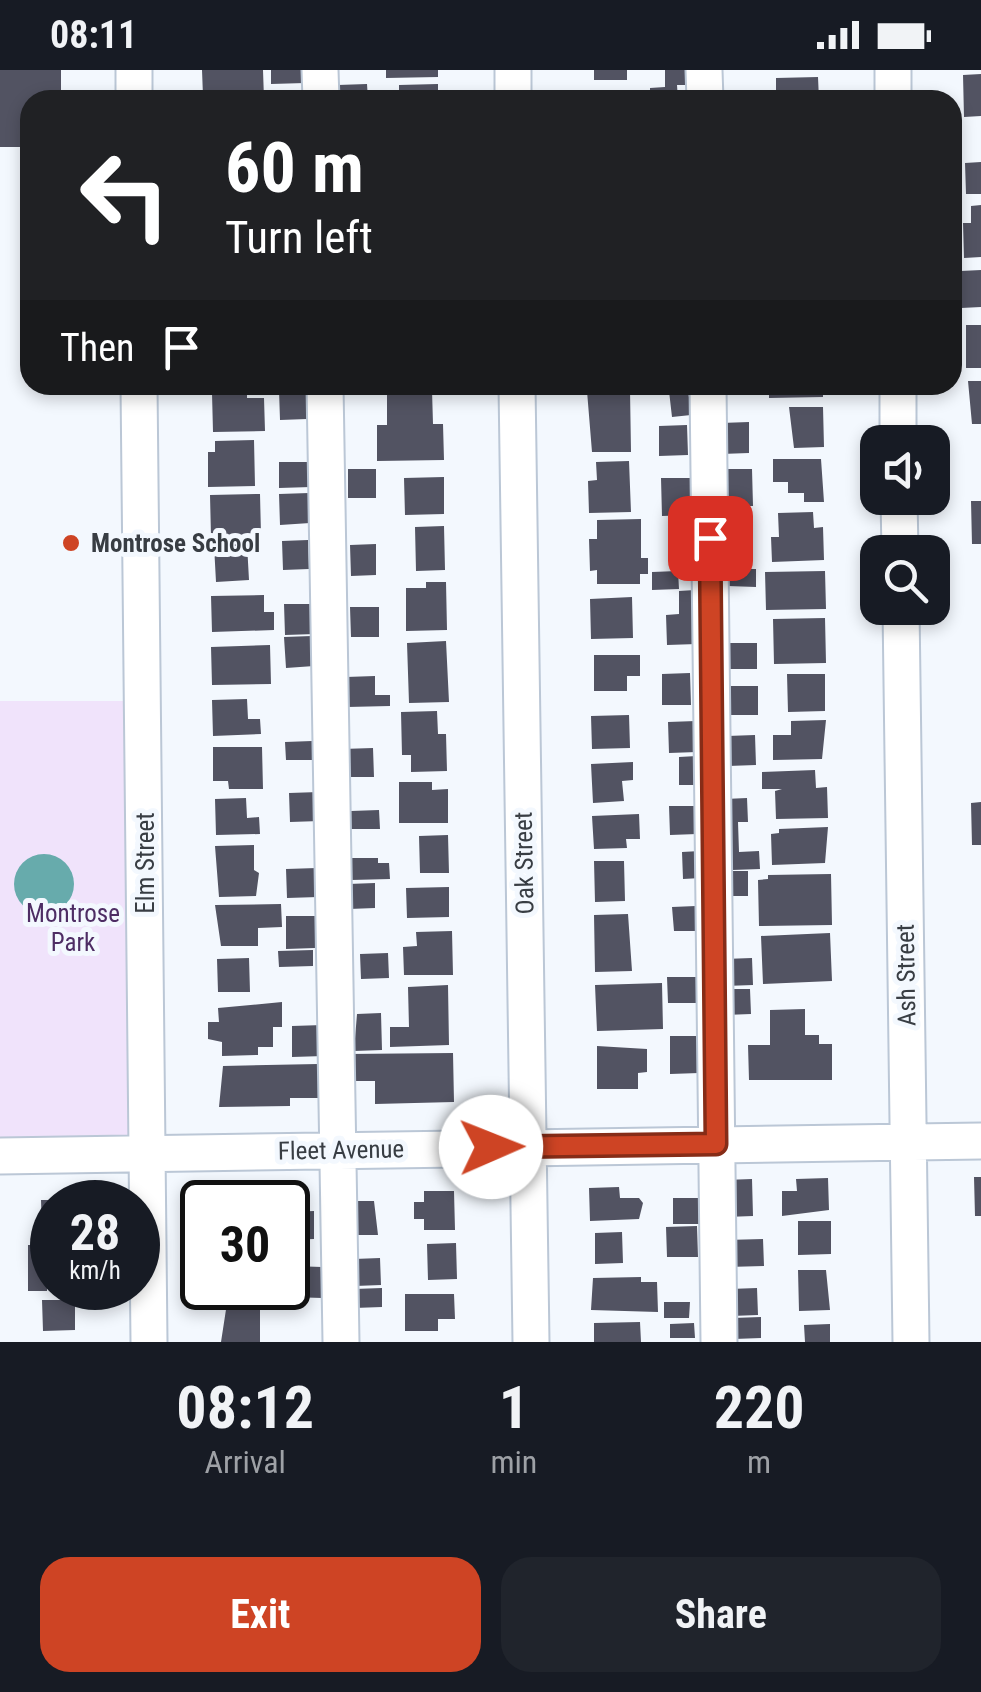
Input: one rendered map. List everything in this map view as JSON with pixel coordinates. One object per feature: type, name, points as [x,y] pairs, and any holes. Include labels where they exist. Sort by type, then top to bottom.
[{"type":"street","name":"Elm Street","points":[[139,395],[150,1342]]},
{"type":"street","points":[[326,395],[341,1342]]},
{"type":"street","name":"Oak Street","points":[[517,395],[531,1342]]},
{"type":"street","points":[[708,395],[720,1342]]},
{"type":"street","points":[[898,395],[898,425]]},
{"type":"street","name":"Ash Street","points":[[901,625],[911,1342]]},
{"type":"street","name":"Fleet Avenue","points":[[0,1156],[981,1141]]},
{"type":"green space","name":"Montrose Park","points":[[0,701],[144,701],[148,1153],[0,1156]]},
{"type":"water","points":[[44,854],[66,862],[74,884],[66,906],[44,914],[22,906],[14,884],[22,862]]},
{"type":"building","points":[[0,70],[61,70],[61,90],[20,90],[20,147],[0,147]]},
{"type":"building","points":[[202,70],[263,70],[264,90],[203,90]]},
{"type":"building","points":[[271,70],[304,70],[305,83],[271,84]]},
{"type":"building","points":[[386,70],[438,70],[438,77],[386,78]]},
{"type":"building","points":[[594,70],[627,70],[627,80],[594,80]]},
{"type":"building","points":[[665,70],[686,70],[687,85],[677,85],[677,90],[650,90],[665,87]]},
{"type":"building","points":[[981,74],[981,116],[964,117],[963,75]]},
{"type":"building","points":[[818,77],[819,90],[776,90],[776,78]]},
{"type":"building","points":[[367,84],[367,90],[338,90],[338,85]]},
{"type":"building","points":[[438,84],[438,90],[399,90],[399,85]]},
{"type":"building","points":[[981,162],[981,194],[966,194],[965,163]]},
{"type":"building","points":[[981,205],[981,257],[964,258],[963,223],[971,223],[971,206]]},
{"type":"building","points":[[981,270],[981,307],[962,308],[962,271]]},
{"type":"building","points":[[966,325],[981,325],[981,368],[966,368]]},
{"type":"building","points":[[968,381],[981,381],[981,424],[972,424]]},
{"type":"building","points":[[212,395],[264,398],[265,431],[213,432]]},
{"type":"building","points":[[279,395],[307,395],[307,419],[280,420]]},
{"type":"building","points":[[387,395],[432,395],[433,424],[443,424],[444,460],[377,461],[377,425],[387,425]]},
{"type":"building","points":[[587,395],[630,395],[631,452],[592,452]]},
{"type":"building","points":[[669,395],[689,395],[691,415],[672,417]]},
{"type":"building","points":[[769,395],[823,395],[823,397]]},
{"type":"building","points":[[789,407],[823,407],[824,447],[794,448]]},
{"type":"building","points":[[749,422],[749,453],[721,454],[721,423]]},
{"type":"building","points":[[687,425],[688,455],[659,456],[659,426]]},
{"type":"building","points":[[254,440],[255,486],[208,487],[208,452],[215,452],[215,441]]},
{"type":"building","points":[[773,459],[821,459],[824,502],[804,502],[804,493],[788,493],[788,482],[773,482]]},
{"type":"building","points":[[629,461],[631,512],[589,513],[588,481],[597,480],[596,462]]},
{"type":"building","points":[[279,462],[310,462],[311,487],[279,488]]},
{"type":"building","points":[[348,469],[376,469],[376,498],[348,498]]},
{"type":"building","points":[[723,469],[752,469],[753,506],[723,506]]},
{"type":"building","points":[[444,477],[444,514],[405,515],[404,478]]},
{"type":"building","points":[[661,478],[692,478],[693,515],[662,516]]},
{"type":"building","points":[[309,493],[310,523],[280,525],[279,494]]},
{"type":"building","points":[[260,494],[261,535],[211,536],[210,495]]},
{"type":"building","points":[[971,501],[981,501],[981,544],[972,544]]},
{"type":"building","points":[[813,512],[814,528],[823,527],[824,560],[772,562],[771,537],[779,537],[778,513]]},
{"type":"building","points":[[675,518],[694,518],[694,546],[675,546]]},
{"type":"building","points":[[641,519],[641,558],[648,558],[648,574],[640,574],[640,584],[597,584],[597,570],[590,571],[589,539],[597,539],[597,520]]},
{"type":"building","points":[[444,526],[445,570],[416,571],[415,527]]},
{"type":"building","points":[[308,540],[309,569],[283,570],[282,541]]},
{"type":"building","points":[[749,542],[750,567],[724,567],[724,543]]},
{"type":"building","points":[[247,544],[249,580],[216,582],[214,545]]},
{"type":"building","points":[[376,544],[376,575],[351,576],[350,545]]},
{"type":"building","points":[[727,569],[756,569],[756,587],[728,586]]},
{"type":"building","points":[[678,571],[679,589],[652,590],[652,572]]},
{"type":"building","points":[[825,571],[826,609],[766,610],[765,572]]},
{"type":"building","points":[[426,582],[446,582],[447,630],[406,631],[406,588],[426,588]]},
{"type":"building","points":[[695,590],[697,644],[667,645],[666,615],[679,614],[679,591]]},
{"type":"building","points":[[264,595],[264,612],[274,612],[274,630],[212,632],[211,596]]},
{"type":"building","points":[[632,597],[633,638],[591,639],[590,599]]},
{"type":"building","points":[[284,604],[315,604],[315,634],[285,635]]},
{"type":"building","points":[[350,607],[379,607],[379,637],[351,637]]},
{"type":"building","points":[[825,618],[826,663],[774,664],[773,619]]},
{"type":"building","points":[[312,636],[314,666],[286,668],[284,637]]},
{"type":"building","points":[[446,641],[449,702],[409,703],[407,643]]},
{"type":"building","points":[[727,643],[757,643],[757,669],[728,669]]},
{"type":"building","points":[[270,645],[271,684],[212,685],[211,647]]},
{"type":"building","points":[[594,655],[640,655],[640,676],[627,676],[627,691],[594,691]]},
{"type":"building","points":[[690,673],[691,705],[662,705],[662,674]]},
{"type":"building","points":[[787,674],[825,674],[825,711],[788,712]]},
{"type":"building","points":[[375,676],[375,695],[390,695],[390,706],[347,707],[346,677]]},
{"type":"building","points":[[727,686],[758,686],[758,715],[727,715]]},
{"type":"building","points":[[247,699],[248,719],[260,719],[261,734],[213,736],[212,700]]},
{"type":"building","points":[[437,711],[438,734],[446,734],[447,771],[411,772],[411,755],[402,755],[401,712]]},
{"type":"building","points":[[629,715],[630,748],[592,749],[591,716]]},
{"type":"building","points":[[826,720],[822,759],[773,760],[773,735],[791,735],[791,721]]},
{"type":"building","points":[[696,721],[697,752],[669,753],[668,722]]},
{"type":"building","points":[[755,735],[756,765],[728,766],[727,736]]},
{"type":"building","points":[[312,741],[313,760],[286,760],[285,742]]},
{"type":"building","points":[[213,747],[262,747],[263,789],[229,789],[228,781],[213,781]]},
{"type":"building","points":[[373,748],[374,777],[342,777],[342,749]]},
{"type":"building","points":[[697,756],[698,785],[679,785],[679,757]]},
{"type":"building","points":[[633,762],[633,780],[622,781],[624,801],[593,803],[591,764]]},
{"type":"building","points":[[815,770],[816,788],[827,787],[828,818],[776,819],[775,791],[782,789],[762,789],[762,772]]},
{"type":"building","points":[[399,782],[432,782],[432,790],[448,789],[448,823],[399,823]]},
{"type":"building","points":[[319,792],[320,821],[290,822],[289,793]]},
{"type":"building","points":[[246,798],[247,818],[259,817],[260,834],[216,835],[215,799]]},
{"type":"building","points":[[747,798],[748,822],[738,822],[739,852],[759,851],[760,869],[732,870],[732,850],[722,846],[725,799]]},
{"type":"building","points":[[981,802],[981,845],[972,845],[971,803]]},
{"type":"building","points":[[669,806],[697,806],[697,834],[670,835]]},
{"type":"building","points":[[379,810],[380,829],[351,829],[351,811]]},
{"type":"building","points":[[639,814],[640,839],[626,839],[627,848],[594,849],[592,816]]},
{"type":"building","points":[[828,827],[825,863],[772,865],[771,834],[779,833],[779,829]]},
{"type":"building","points":[[448,835],[449,873],[420,873],[419,836]]},
{"type":"building","points":[[254,845],[254,870],[259,873],[256,896],[219,897],[215,846]]},
{"type":"building","points":[[700,851],[701,878],[683,879],[682,852]]},
{"type":"building","points":[[350,858],[378,858],[378,863],[389,863],[390,879],[351,880]]},
{"type":"building","points":[[594,861],[624,861],[625,901],[595,902]]},
{"type":"building","points":[[317,868],[318,897],[287,898],[286,869]]},
{"type":"building","points":[[724,871],[748,871],[748,896],[725,896]]},
{"type":"building","points":[[831,874],[832,925],[759,926],[758,880],[768,879],[768,875]]},
{"type":"building","points":[[375,883],[375,908],[349,909],[348,884]]},
{"type":"building","points":[[449,887],[449,917],[407,918],[406,888]]},
{"type":"building","points":[[281,904],[282,927],[258,928],[258,946],[221,946],[215,905]]},
{"type":"building","points":[[696,906],[697,931],[674,931],[672,907]]},
{"type":"building","points":[[628,914],[632,971],[595,972],[594,915]]},
{"type":"building","points":[[286,916],[315,916],[315,948],[286,949]]},
{"type":"building","points":[[452,931],[453,975],[404,975],[403,947],[417,946],[416,932]]},
{"type":"building","points":[[830,933],[832,981],[763,984],[761,936]]},
{"type":"building","points":[[313,950],[313,966],[279,967],[278,951]]},
{"type":"building","points":[[388,953],[389,978],[361,979],[360,954]]},
{"type":"building","points":[[249,958],[250,992],[218,992],[217,959]]},
{"type":"building","points":[[752,958],[753,985],[725,986],[724,959]]},
{"type":"building","points":[[667,977],[696,977],[696,1003],[668,1003]]},
{"type":"building","points":[[662,983],[663,1029],[597,1031],[595,985]]},
{"type":"building","points":[[448,985],[449,1045],[390,1047],[390,1027],[409,1027],[408,987]]},
{"type":"building","points":[[725,989],[750,989],[751,1014],[725,1015]]},
{"type":"building","points":[[282,1002],[282,1027],[273,1027],[273,1047],[258,1047],[258,1055],[222,1056],[222,1042],[208,1039],[208,1022],[219,1022],[218,1008]]},
{"type":"building","points":[[805,1009],[805,1035],[819,1035],[819,1044],[832,1044],[832,1080],[749,1080],[748,1045],[770,1045],[770,1010]]},
{"type":"building","points":[[381,1013],[382,1050],[354,1051],[357,1014]]},
{"type":"building","points":[[323,1025],[324,1056],[292,1057],[292,1026]]},
{"type":"building","points":[[670,1036],[699,1036],[699,1073],[670,1074]]},
{"type":"building","points":[[597,1046],[647,1049],[647,1072],[638,1073],[638,1089],[597,1089]]},
{"type":"building","points":[[453,1053],[454,1102],[375,1104],[375,1081],[348,1081],[347,1054]]},
{"type":"building","points":[[318,1064],[318,1098],[290,1098],[290,1106],[219,1107],[223,1066]]},
{"type":"building","points":[[974,1177],[981,1177],[981,1216],[975,1216]]},
{"type":"building","points":[[828,1178],[829,1210],[782,1216],[782,1191],[797,1191],[796,1179]]},
{"type":"building","points":[[752,1179],[753,1216],[726,1217],[725,1180]]},
{"type":"building","points":[[619,1187],[620,1198],[639,1198],[643,1203],[639,1219],[590,1221],[589,1188]]},
{"type":"building","points":[[424,1191],[454,1191],[455,1230],[424,1230],[424,1219],[414,1219],[414,1202],[424,1202]]},
{"type":"building","points":[[673,1198],[700,1198],[700,1224],[673,1224]]},
{"type":"building","points":[[353,1201],[374,1201],[378,1235],[354,1235]]},
{"type":"building","points":[[310,1211],[314,1211],[314,1239],[310,1239]]},
{"type":"building","points":[[798,1221],[831,1221],[831,1254],[798,1255]]},
{"type":"building","points":[[697,1226],[698,1257],[667,1257],[666,1227]]},
{"type":"building","points":[[622,1232],[623,1263],[595,1264],[595,1233]]},
{"type":"building","points":[[763,1239],[764,1266],[727,1267],[726,1240]]},
{"type":"building","points":[[456,1243],[457,1279],[428,1280],[427,1244]]},
{"type":"building","points":[[28,1245],[30,1245],[30,1291]]},
{"type":"building","points":[[380,1258],[381,1285],[355,1286],[354,1259]]},
{"type":"building","points":[[310,1267],[322,1267],[322,1298],[310,1298]]},
{"type":"building","points":[[798,1270],[826,1270],[830,1310],[799,1311]]},
{"type":"building","points":[[641,1277],[641,1282],[657,1282],[658,1312],[591,1310],[593,1278]]},
{"type":"building","points":[[382,1288],[382,1307],[354,1308],[354,1289]]},
{"type":"building","points":[[757,1288],[758,1315],[731,1316],[730,1289]]},
{"type":"building","points":[[405,1294],[454,1294],[455,1319],[438,1319],[438,1331],[405,1331]]},
{"type":"building","points":[[664,1302],[690,1302],[689,1318],[664,1318]]},
{"type":"building","points":[[42,1310],[75,1310],[75,1330],[43,1331]]},
{"type":"building","points":[[226,1310],[260,1310],[260,1342],[221,1342]]},
{"type":"building","points":[[761,1317],[761,1338],[734,1339],[733,1318]]},
{"type":"building","points":[[640,1322],[641,1342],[594,1342],[594,1323]]},
{"type":"building","points":[[694,1323],[695,1338],[670,1338],[670,1324]]},
{"type":"building","points":[[830,1324],[830,1342],[805,1342],[804,1325]]},
{"type":"place","name":"Montrose School","points":[[71,543]]},
{"type":"route","points":[[491,1147],[716,1144],[710,538]]}]
